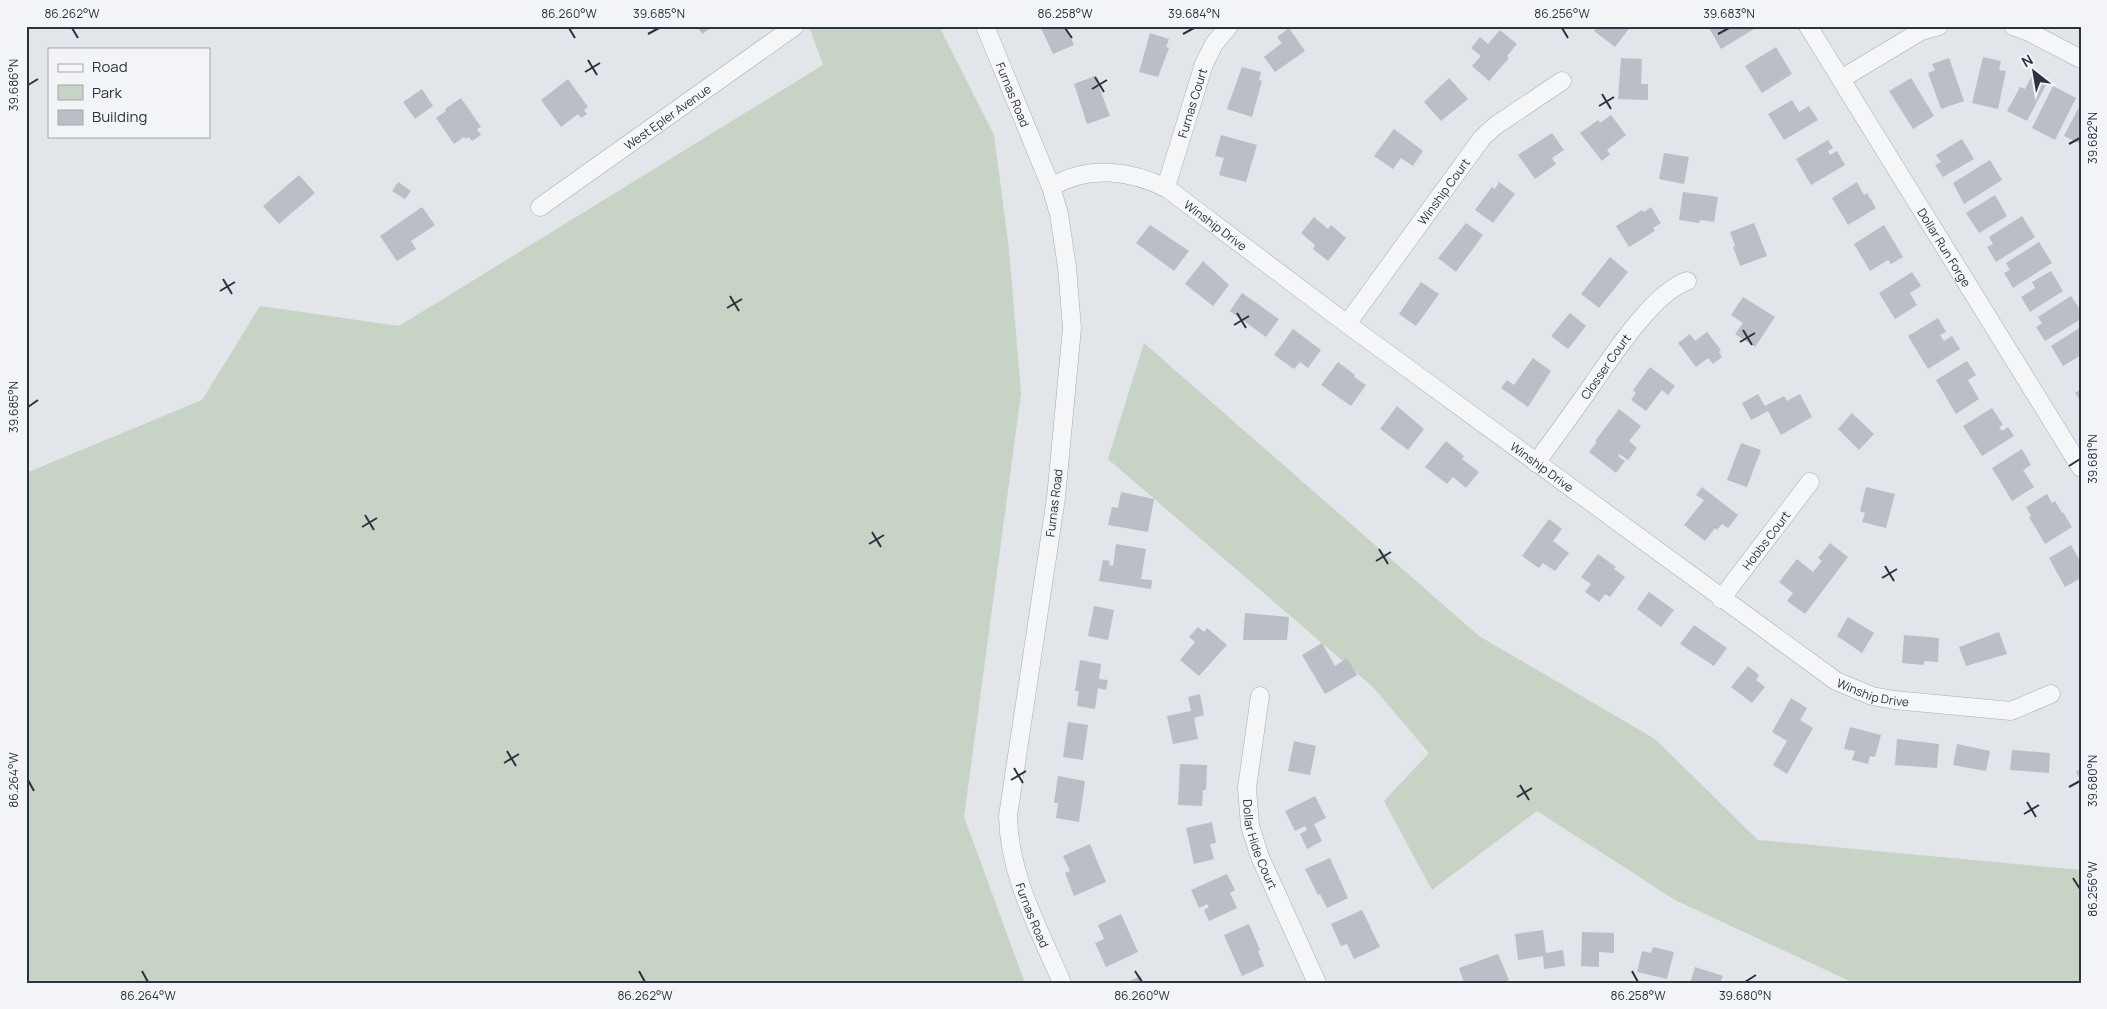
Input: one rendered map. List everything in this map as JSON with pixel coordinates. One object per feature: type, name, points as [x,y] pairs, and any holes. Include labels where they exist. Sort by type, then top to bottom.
[{"type":"street","name":"West Epler Avenue","points":[[540,207],[795,26]]},
{"type":"street","name":"Furnas Road","points":[[985,26],[1051,187],[1059,214],[1067,267],[1072,342],[1056,498],[1008,816],[1009,840],[1015,871],[1062,983]]},
{"type":"street","name":"Furnas Court","points":[[1166,187],[1204,64],[1214,44],[1229,26]]},
{"type":"street","name":"Dollar Run Forge","points":[[1808,26],[2081,468]]},
{"type":"street","points":[[1841,79],[1920,31],[1938,26]]},
{"type":"street","points":[[2012,26],[2029,32],[2081,59]]},
{"type":"street","name":"Winship Court","points":[[1347,324],[1482,138],[1495,126],[1562,81]]},
{"type":"street","name":"Winship Drive","points":[[1051,187],[1073,177],[1104,172],[1128,174],[1151,180],[1166,187],[1347,324],[1829,678],[1872,696],[1902,701],[2011,711],[2051,694]]},
{"type":"street","name":"Closser Court","points":[[1536,463],[1630,333],[1666,295],[1680,283],[1687,281]]},
{"type":"street","name":"Hobbs Court","points":[[1721,599],[1810,482]]},
{"type":"street","name":"Dollar Hide Court","points":[[1260,696],[1247,788],[1250,826],[1260,857],[1317,983]]},
{"type":"green space","points":[[809,26],[939,26],[994,135],[1009,249],[1021,394],[964,817],[1025,983],[26,983],[26,473],[202,400],[260,306],[399,326],[823,65]]},
{"type":"green space","points":[[1144,343],[1479,636],[1655,739],[1758,840],[2081,870],[2081,983],[1854,983],[1675,900],[1537,811],[1432,890],[1384,801],[1429,753],[1373,687],[1108,459]]},
{"type":"building","points":[[697,26],[714,26],[702,34]]},
{"type":"building","points":[[1044,26],[1066,26],[1074,45],[1053,54],[1041,28]]},
{"type":"building","points":[[1595,26],[1631,26],[1615,47],[1594,31],[1597,27]]},
{"type":"building","points":[[1712,26],[1759,26],[1721,49],[1709,28]]},
{"type":"building","points":[[1289,28],[1305,51],[1275,72],[1264,57],[1282,43],[1277,37]]},
{"type":"building","points":[[1500,30],[1517,44],[1507,56],[1509,58],[1489,81],[1472,66],[1481,56],[1471,48],[1480,37],[1488,44]]},
{"type":"building","points":[[1150,33],[1169,39],[1166,47],[1169,48],[1158,77],[1139,72]]},
{"type":"building","points":[[1776,47],[1792,74],[1762,93],[1745,66]]},
{"type":"building","points":[[1983,57],[2001,61],[1999,70],[2006,71],[1998,109],[1972,103]]},
{"type":"building","points":[[1621,58],[1642,59],[1641,84],[1648,84],[1648,100],[1618,99]]},
{"type":"building","points":[[1949,58],[1964,101],[1941,109],[1928,73],[1935,70],[1932,64]]},
{"type":"building","points":[[1242,67],[1261,72],[1259,80],[1262,81],[1252,117],[1227,109]]},
{"type":"building","points":[[1095,76],[1110,116],[1087,124],[1074,84]]},
{"type":"building","points":[[2031,77],[2046,85],[2027,121],[2007,111],[2020,87],[2025,89]]},
{"type":"building","points":[[1449,78],[1468,99],[1441,121],[1424,102]]},
{"type":"building","points":[[1911,78],[1934,116],[1913,129],[1889,91]]},
{"type":"building","points":[[568,79],[588,107],[584,110],[587,114],[581,118],[578,114],[561,127],[541,100]]},
{"type":"building","points":[[2053,86],[2076,98],[2055,140],[2032,128]]},
{"type":"building","points":[[422,89],[433,106],[415,119],[403,102]]},
{"type":"building","points":[[461,98],[481,127],[477,129],[481,135],[472,141],[469,137],[466,139],[464,137],[454,144],[436,118]]},
{"type":"building","points":[[1792,100],[1799,112],[1809,106],[1818,120],[1784,140],[1768,114]]},
{"type":"building","points":[[2081,103],[2081,144],[2064,136]]},
{"type":"building","points":[[1611,115],[1626,135],[1607,150],[1610,154],[1602,161],[1580,133],[1598,120],[1600,123]]},
{"type":"building","points":[[1394,129],[1423,151],[1413,166],[1401,158],[1393,169],[1374,156]]},
{"type":"building","points":[[1552,133],[1564,150],[1552,158],[1556,164],[1535,179],[1518,155]]},
{"type":"building","points":[[1221,135],[1257,145],[1246,182],[1219,175],[1224,158],[1215,156]]},
{"type":"building","points":[[1962,139],[1974,159],[1943,177],[1935,165],[1941,162],[1936,155]]},
{"type":"building","points":[[1828,140],[1833,148],[1828,151],[1830,155],[1837,151],[1845,165],[1811,185],[1796,159]]},
{"type":"building","points":[[1664,153],[1689,157],[1684,184],[1659,179]]},
{"type":"building","points":[[1990,160],[2002,180],[1964,204],[1953,183]]},
{"type":"building","points":[[299,175],[315,193],[279,224],[263,206]]},
{"type":"building","points":[[398,182],[411,191],[405,199],[392,191]]},
{"type":"building","points":[[1499,182],[1515,194],[1493,223],[1475,210],[1492,187],[1495,189]]},
{"type":"building","points":[[1857,182],[1864,195],[1867,193],[1876,208],[1848,225],[1832,198]]},
{"type":"building","points":[[1683,192],[1718,197],[1714,222],[1700,220],[1699,223],[1679,220]]},
{"type":"building","points":[[1995,195],[2007,216],[1979,233],[1966,213]]},
{"type":"building","points":[[422,207],[435,225],[411,241],[416,249],[397,261],[380,236]]},
{"type":"building","points":[[1651,207],[1661,223],[1653,228],[1655,231],[1629,247],[1616,226],[1642,210],[1644,212]]},
{"type":"building","points":[[2022,216],[2035,237],[1996,262],[1987,247],[1993,244],[1989,237]]},
{"type":"building","points":[[1314,217],[1328,229],[1331,225],[1346,238],[1328,261],[1313,249],[1315,245],[1301,233]]},
{"type":"building","points":[[1466,223],[1483,235],[1456,272],[1438,258]]},
{"type":"building","points":[[1754,223],[1767,256],[1740,266],[1730,232]]},
{"type":"building","points":[[1150,225],[1189,251],[1174,271],[1136,243]]},
{"type":"building","points":[[1884,225],[1903,257],[1891,264],[1888,260],[1870,271],[1854,244]]},
{"type":"building","points":[[2039,242],[2052,263],[2013,288],[2004,273],[2010,270],[2006,263]]},
{"type":"building","points":[[1610,257],[1628,272],[1599,308],[1581,294]]},
{"type":"building","points":[[1203,261],[1229,285],[1213,306],[1185,284]]},
{"type":"building","points":[[2051,271],[2063,291],[2030,312],[2021,297],[2035,288],[2032,282]]},
{"type":"building","points":[[1912,272],[1921,286],[1910,293],[1917,305],[1895,319],[1879,293]]},
{"type":"building","points":[[1421,282],[1439,294],[1416,326],[1399,314]]},
{"type":"building","points":[[1242,293],[1279,319],[1266,337],[1230,311]]},
{"type":"building","points":[[2071,296],[2081,311],[2081,319],[2045,341],[2036,327],[2042,323],[2038,317]]},
{"type":"building","points":[[1743,297],[1775,317],[1755,347],[1735,334],[1743,323],[1731,315]]},
{"type":"building","points":[[1570,313],[1586,326],[1568,349],[1551,336]]},
{"type":"building","points":[[1938,318],[1946,332],[1940,335],[1944,341],[1952,336],[1960,349],[1928,369],[1908,336]]},
{"type":"building","points":[[2081,327],[2081,355],[2063,366],[2051,346]]},
{"type":"building","points":[[1293,329],[1321,350],[1308,368],[1300,362],[1294,369],[1274,355]]},
{"type":"building","points":[[1707,332],[1721,350],[1719,352],[1722,357],[1713,364],[1708,358],[1696,367],[1678,343],[1690,334],[1695,341]]},
{"type":"building","points":[[1533,358],[1551,371],[1528,407],[1501,388],[1507,380],[1514,385]]},
{"type":"building","points":[[1967,361],[1976,375],[1968,380],[1979,399],[1956,414],[1936,380]]},
{"type":"building","points":[[1338,362],[1366,385],[1351,406],[1321,385]]},
{"type":"building","points":[[1650,367],[1675,386],[1668,395],[1662,390],[1646,411],[1631,400],[1636,393],[1633,390]]},
{"type":"building","points":[[2081,389],[2081,402],[2075,393]]},
{"type":"building","points":[[1758,394],[1765,406],[1784,396],[1787,401],[1800,394],[1812,417],[1781,435],[1768,411],[1751,420],[1742,403]]},
{"type":"building","points":[[1397,406],[1424,429],[1408,450],[1380,429]]},
{"type":"building","points":[[1992,408],[2003,425],[1999,427],[2002,431],[2008,427],[2014,436],[1982,456],[1963,426]]},
{"type":"building","points":[[1619,409],[1641,426],[1629,441],[1637,448],[1628,460],[1619,454],[1618,456],[1625,461],[1616,473],[1589,452]]},
{"type":"building","points":[[1852,413],[1874,434],[1859,450],[1838,429]]},
{"type":"building","points":[[1446,441],[1464,456],[1462,459],[1479,472],[1466,488],[1453,477],[1447,484],[1425,467]]},
{"type":"building","points":[[1741,443],[1761,450],[1747,487],[1727,480]]},
{"type":"building","points":[[2022,449],[2031,465],[2023,470],[2034,487],[2012,501],[1992,468]]},
{"type":"building","points":[[1702,487],[1738,515],[1728,528],[1722,524],[1717,530],[1715,528],[1705,541],[1684,525],[1704,500],[1696,495]]},
{"type":"building","points":[[1866,487],[1895,494],[1886,528],[1862,522],[1865,513],[1860,511]]},
{"type":"building","points":[[1121,492],[1154,499],[1148,532],[1108,525],[1112,507],[1118,508]]},
{"type":"building","points":[[2047,494],[2052,503],[2055,501],[2072,527],[2045,544],[2029,517],[2031,516],[2026,507]]},
{"type":"building","points":[[1549,519],[1562,529],[1553,541],[1569,553],[1555,571],[1543,563],[1539,568],[1522,556]]},
{"type":"building","points":[[1830,543],[1848,557],[1805,614],[1787,601],[1793,593],[1779,582],[1797,559],[1813,572],[1822,561],[1818,558]]},
{"type":"building","points":[[1116,544],[1146,549],[1141,579],[1152,580],[1151,589],[1099,581],[1103,560],[1110,561],[1109,565],[1113,566]]},
{"type":"building","points":[[2071,545],[2079,559],[2081,558],[2081,578],[2065,587],[2049,558]]},
{"type":"building","points":[[1598,554],[1616,567],[1614,569],[1625,577],[1610,597],[1605,594],[1599,602],[1585,592],[1591,584],[1581,577]]},
{"type":"building","points":[[1649,592],[1674,610],[1661,627],[1637,609]]},
{"type":"building","points":[[1094,606],[1114,610],[1108,640],[1088,636]]},
{"type":"building","points":[[1245,613],[1289,617],[1287,640],[1243,640]]},
{"type":"building","points":[[1848,617],[1874,633],[1862,653],[1837,636]]},
{"type":"building","points":[[1694,625],[1727,648],[1714,666],[1680,644]]},
{"type":"building","points":[[1198,627],[1204,632],[1207,628],[1227,645],[1199,676],[1180,660],[1195,642],[1189,637]]},
{"type":"building","points":[[1999,632],[2007,654],[1966,666],[1959,647]]},
{"type":"building","points":[[1904,635],[1939,638],[1938,662],[1924,661],[1924,665],[1902,663]]},
{"type":"building","points":[[1322,643],[1335,666],[1347,658],[1357,675],[1325,694],[1302,655]]},
{"type":"building","points":[[1080,660],[1101,664],[1099,679],[1108,680],[1106,690],[1098,688],[1095,709],[1077,706],[1079,691],[1075,691]]},
{"type":"building","points":[[1748,666],[1759,675],[1756,680],[1765,687],[1752,703],[1731,687]]},
{"type":"building","points":[[1200,694],[1204,715],[1194,718],[1198,739],[1173,744],[1167,716],[1191,711],[1188,697]]},
{"type":"building","points":[[1791,698],[1807,708],[1800,720],[1813,728],[1787,774],[1773,765],[1787,741],[1772,732]]},
{"type":"building","points":[[1068,722],[1088,725],[1083,760],[1063,757]]},
{"type":"building","points":[[1850,727],[1881,735],[1875,757],[1870,756],[1868,764],[1852,760],[1855,751],[1844,749]]},
{"type":"building","points":[[1897,739],[1939,744],[1937,768],[1895,765]]},
{"type":"building","points":[[1294,741],[1316,746],[1310,775],[1288,771]]},
{"type":"building","points":[[1957,744],[1990,751],[1986,771],[1953,765]]},
{"type":"building","points":[[2012,750],[2050,753],[2049,773],[2010,770]]},
{"type":"building","points":[[1180,764],[1207,765],[1206,790],[1203,790],[1202,806],[1178,805]]},
{"type":"building","points":[[2081,768],[2081,780],[2076,772]]},
{"type":"building","points":[[1058,776],[1085,781],[1079,822],[1056,818],[1058,803],[1054,803]]},
{"type":"building","points":[[1315,796],[1326,818],[1314,824],[1322,841],[1307,849],[1300,834],[1307,830],[1305,826],[1295,831],[1285,811]]},
{"type":"building","points":[[1212,822],[1216,843],[1210,844],[1214,859],[1194,864],[1186,828]]},
{"type":"building","points":[[1090,844],[1106,882],[1074,896],[1065,873],[1070,871],[1063,856]]},
{"type":"building","points":[[1330,858],[1348,898],[1327,908],[1305,869]]},
{"type":"building","points":[[1227,874],[1235,890],[1230,893],[1237,908],[1209,921],[1204,910],[1209,907],[1207,904],[1199,908],[1191,890]]},
{"type":"building","points":[[1362,910],[1380,947],[1354,959],[1347,944],[1341,946],[1331,924]]},
{"type":"building","points":[[1121,914],[1138,952],[1106,967],[1095,943],[1104,939],[1098,925]]},
{"type":"building","points":[[1249,924],[1260,950],[1258,951],[1264,966],[1242,976],[1224,935]]},
{"type":"building","points":[[1543,930],[1546,953],[1563,950],[1565,966],[1544,969],[1543,956],[1518,960],[1515,934]]},
{"type":"building","points":[[1582,932],[1614,933],[1614,953],[1599,952],[1599,967],[1581,966]]},
{"type":"building","points":[[1653,947],[1674,952],[1667,979],[1637,972],[1642,951],[1651,953]]},
{"type":"building","points":[[1498,954],[1509,980],[1502,983],[1464,983],[1459,968]]},
{"type":"building","points":[[1695,967],[1723,976],[1720,983],[1690,983]]},
{"type":"building","points":[[1141,976],[1144,983],[1125,983]]}]
